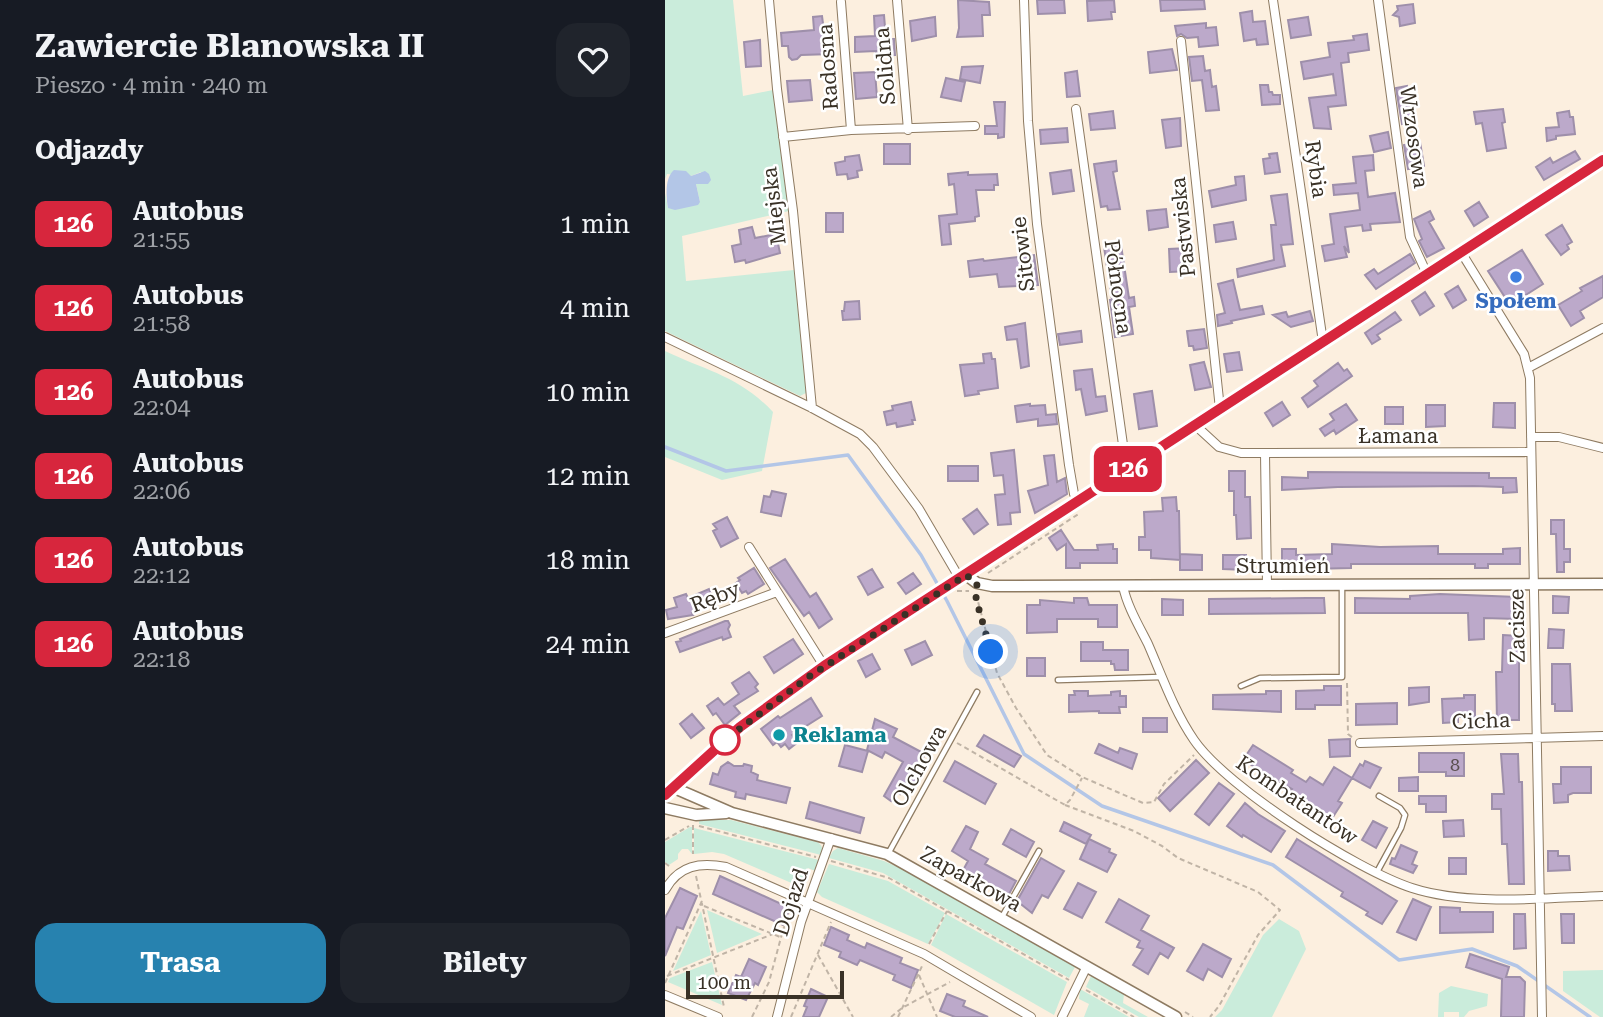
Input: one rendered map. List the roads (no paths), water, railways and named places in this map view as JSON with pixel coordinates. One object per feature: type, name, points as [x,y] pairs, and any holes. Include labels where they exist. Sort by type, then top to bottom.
[{"type":"street","name":"Miejska","points":[[769,0],[812,408]]},
{"type":"street","name":"Solidna","points":[[897,0],[908,130]]},
{"type":"street","name":"Sitowie","points":[[1024,0],[1028,121],[1037,224],[1069,465],[1078,502]]},
{"type":"street","name":"Rybia","points":[[1273,0],[1323,342]]},
{"type":"street","name":"Wrzosowa","points":[[1378,0],[1408,225],[1417,255],[1427,274]]},
{"type":"street","name":"Radosna","points":[[841,2],[851,130]]},
{"type":"street","name":"Pastwiska","points":[[1181,41],[1220,409]]},
{"type":"street","name":"Północna","points":[[1076,109],[1125,459],[1129,468]]},
{"type":"street","name":"Solidna","points":[[783,137],[851,130],[975,126]]},
{"type":"street","points":[[667,789],[740,727],[824,666],[1603,160]]},
{"type":"street","name":"Zacisze","points":[[1461,252],[1524,354],[1528,368],[1542,1017]]},
{"type":"street","points":[[1528,368],[1603,328]]},
{"type":"street","points":[[665,337],[852,428],[867,440],[919,509],[963,577]]},
{"type":"street","name":"Łamana","points":[[1195,425],[1224,449],[1265,454],[1531,452]]},
{"type":"street","points":[[1531,437],[1559,437],[1603,448]]},
{"type":"street","points":[[1265,454],[1267,585]]},
{"type":"street","name":"Ręby","points":[[749,547],[824,666]]},
{"type":"street","name":"Strumień","points":[[963,577],[992,586],[1603,584]]},
{"type":"street","name":"Kombatantów","points":[[1122,586],[1177,709],[1195,741],[1219,768],[1262,802],[1376,873],[1413,888],[1464,898],[1603,896]]},
{"type":"street","name":"Ręby","points":[[665,633],[777,592]]},
{"type":"street","name":"Cicha","points":[[1360,743],[1603,736]]},
{"type":"street","name":"Zaparkowa","points":[[667,789],[732,813],[887,855],[1176,1017]]},
{"type":"street","name":"Zaparkowa","points":[[665,808],[696,815],[732,813]]},
{"type":"street","name":"Dojazd","points":[[777,1017],[808,904],[831,838]]},
{"type":"street","points":[[665,890],[671,880],[685,868],[711,864],[726,867],[924,954],[1031,1017]]},
{"type":"street","points":[[1062,1017],[1087,966]]},
{"type":"street","points":[[665,995],[718,1017]]},
{"type":"lane","points":[[1241,686],[1260,677],[1342,677],[1342,584]]},
{"type":"lane","points":[[1058,680],[1162,677]]},
{"type":"lane","name":"Olchowa","points":[[887,855],[978,692]]},
{"type":"lane","points":[[1376,873],[1401,828],[1405,815],[1400,808],[1379,796]]},
{"type":"lane","points":[[1001,918],[1039,851]]},
{"type":"water","points":[[674,170],[686,171],[691,176],[705,171],[709,174],[711,180],[708,184],[696,184],[700,202],[698,205],[675,210],[668,208],[668,182]]},
{"type":"waterway","points":[[665,447],[726,471],[848,455],[921,555],[1024,754],[1102,806],[1273,865],[1399,960],[1472,949],[1517,966],[1590,1017]]},
{"type":"place","name":"Społem","points":[[1516,277]]},
{"type":"place","name":"Reklama","points":[[779,735]]}]
